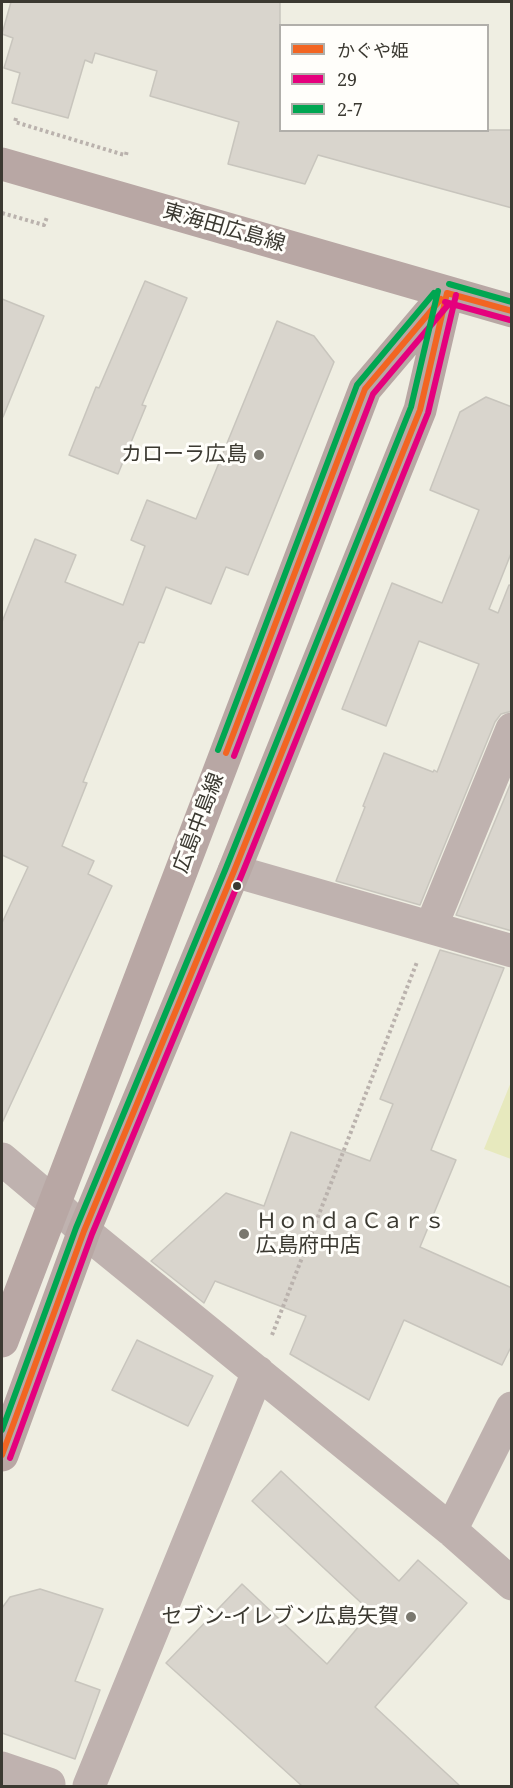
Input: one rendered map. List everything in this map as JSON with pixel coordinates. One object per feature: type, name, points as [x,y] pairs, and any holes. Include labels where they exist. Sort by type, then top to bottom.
[{"type":"main road","name":"東海田広島線","points":[[2,164],[447,292]]},
{"type":"main road","points":[[2,1455],[84,1231],[234,871],[420,410],[447,292],[512,311]]},
{"type":"main road","name":"広島中島線","points":[[2,1341],[365,389],[447,292]]},
{"type":"street","points":[[431,927],[512,729]]},
{"type":"street","points":[[234,871],[512,951]]},
{"type":"street","points":[[2,1159],[84,1231],[451,1530],[512,1584]]},
{"type":"street","points":[[89,1786],[258,1372]]},
{"type":"street","points":[[451,1530],[512,1408]]},
{"type":"street","points":[[2,1768],[48,1784],[48,1786]]},
{"type":"path","points":[[16,118],[15,122],[121,154],[126,155],[127,150]]},
{"type":"path","points":[[2,213],[44,225]]},
{"type":"path","points":[[258,1372],[431,927]]},
{"type":"green space","points":[[511,1082],[512,1159],[484,1149]]},
{"type":"building","points":[[11,2],[280,2],[279,132],[489,132],[489,130],[512,130],[512,208],[318,155],[305,184],[228,164],[239,122],[150,96],[157,71],[95,53],[92,63],[85,60],[68,118],[12,103],[20,73],[4,68],[13,38],[2,34]]},
{"type":"building","points":[[145,281],[187,298],[142,405],[146,406],[118,474],[69,455],[96,387],[99,388]]},
{"type":"building","points":[[2,299],[44,316],[3,417],[2,416]]},
{"type":"building","points":[[277,321],[314,336],[334,362],[248,575],[226,567],[211,604],[166,587],[144,643],[139,642],[83,782],[87,783],[62,846],[94,861],[88,874],[112,886],[2,1123],[2,923],[28,867],[2,855],[2,622],[35,539],[76,555],[65,582],[123,605],[145,546],[131,540],[147,500],[196,519]]},
{"type":"building","points":[[486,397],[512,407],[512,551],[489,609],[498,613],[509,585],[512,586],[512,711],[501,714],[495,722],[420,905],[336,881],[384,753],[437,772],[479,664],[419,641],[386,726],[342,709],[392,583],[442,603],[479,510],[430,490],[460,412]]},
{"type":"building","points":[[512,780],[512,931],[456,915]]},
{"type":"building","points":[[440,950],[504,968],[431,1150],[456,1160],[420,1247],[512,1288],[512,1345],[502,1365],[404,1320],[369,1400],[290,1354],[306,1316],[215,1281],[204,1303],[151,1261],[226,1193],[264,1206],[291,1132],[370,1161],[393,1104],[380,1099]]},
{"type":"building","points":[[137,1340],[213,1376],[188,1426],[112,1390]]},
{"type":"building","points":[[281,1471],[399,1581],[418,1560],[467,1603],[375,1707],[460,1786],[302,1786],[166,1663],[242,1584],[327,1664],[371,1612],[252,1501]]},
{"type":"building","points":[[40,1589],[103,1609],[75,1681],[100,1690],[75,1759],[2,1733],[2,1608],[10,1597]]},
{"type":"transit line","name":"2-7","points":[[449,284],[512,302]]},
{"type":"transit line","name":"2-7","points":[[2,1430],[76,1228],[226,868],[411,407],[438,291]]},
{"type":"transit line","name":"2-7","points":[[218,750],[357,385],[434,293]]},
{"type":"transit line","name":"かぐや姫","points":[[447,293],[512,311]]},
{"type":"transit line","name":"かぐや姫","points":[[2,1455],[84,1231],[234,871],[420,410],[447,293]]},
{"type":"transit line","name":"29","points":[[10,1458],[92,1234],[242,874],[428,413],[456,295]]},
{"type":"transit line","name":"かぐや姫","points":[[226,753],[365,389],[441,299]]},
{"type":"transit line","name":"29","points":[[445,302],[510,320]]},
{"type":"transit line","name":"29","points":[[234,756],[373,394],[448,305]]},
{"type":"place","name":"カローラ広島","points":[[259,455]]},
{"type":"place","name":"ＨｏｎｄａＣａｒｓ 広島府中店","points":[[244,1234]]},
{"type":"place","name":"セブン-イレブン広島矢賀","points":[[411,1617]]}]
